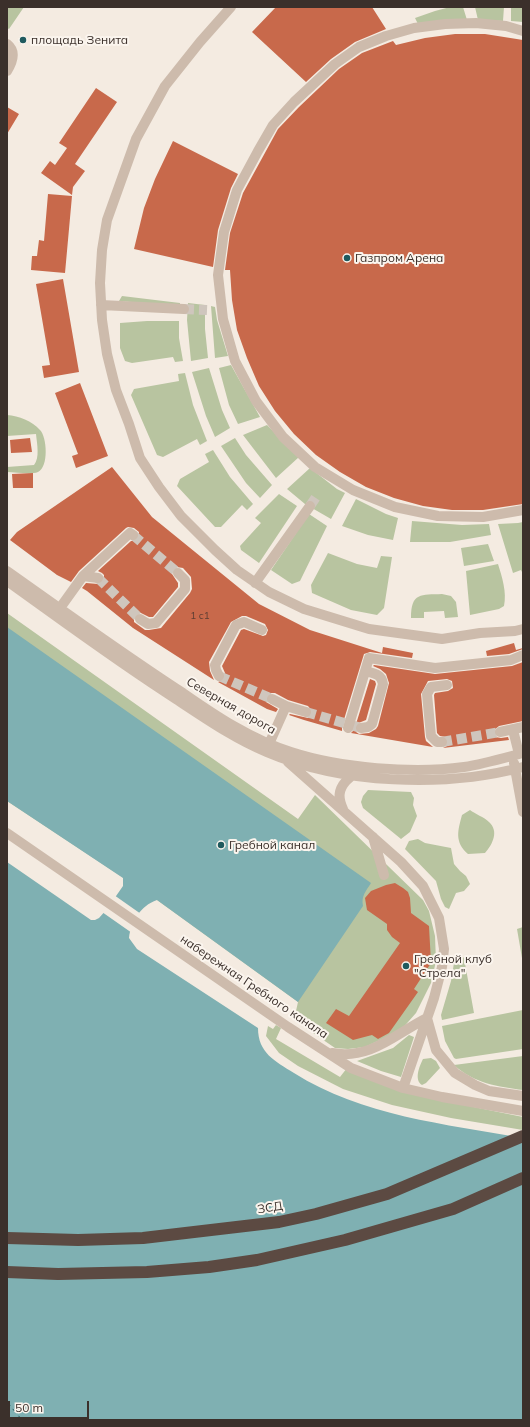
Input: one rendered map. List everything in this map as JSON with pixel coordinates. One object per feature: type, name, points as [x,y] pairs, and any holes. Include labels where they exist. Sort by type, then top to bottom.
[{"type":"highway","name":"ЗСД","points":[[7,1238],[78,1240],[143,1238],[279,1222],[316,1214],[387,1194],[523,1136]]},
{"type":"highway","points":[[7,1272],[58,1274],[148,1272],[209,1267],[257,1260],[345,1240],[453,1209],[523,1178]]},
{"type":"street","points":[[231,7],[200,42],[165,86],[136,139],[107,220],[102,250],[100,284],[107,354],[116,390],[140,458],[159,487],[181,516],[237,570],[269,592],[304,609],[369,629],[442,639],[515,631],[523,628]]},
{"type":"street","points":[[523,31],[506,26],[476,23],[445,24],[414,28],[386,36],[359,47],[335,64],[294,102],[273,125],[258,151],[237,190],[224,232],[218,274],[223,319],[235,362],[256,401],[283,437],[315,467],[353,490],[395,507],[438,516],[483,516],[523,510]]},
{"type":"street","points":[[7,44],[11,47],[13,54],[12,62],[7,71]]},
{"type":"street","points":[[101,305],[184,309]]},
{"type":"street","points":[[255,583],[310,506]]},
{"type":"street","points":[[60,608],[83,576],[130,533],[133,535]]},
{"type":"street","name":"Северная дорога","points":[[7,571],[159,678],[199,704],[286,755]]},
{"type":"street","points":[[142,621],[151,624],[156,623],[185,589],[186,583],[180,575]]},
{"type":"street","points":[[83,576],[98,578]]},
{"type":"street","name":"Северная дорога","points":[[7,581],[194,712],[243,741],[266,752],[286,755],[397,780],[448,780],[485,776],[519,769]]},
{"type":"street","points":[[219,675],[215,665],[236,625],[244,622],[262,630]]},
{"type":"street","points":[[348,728],[369,658],[435,668],[511,660],[523,655]]},
{"type":"street","points":[[362,728],[368,728],[372,724],[384,684],[382,678],[376,674],[365,671]]},
{"type":"street","points":[[441,742],[434,740],[431,736],[427,694],[431,687],[447,685]]},
{"type":"street","points":[[272,699],[286,706],[306,712]]},
{"type":"street","points":[[269,744],[286,706]]},
{"type":"street","points":[[500,732],[518,729],[518,755],[523,812]]},
{"type":"street","points":[[286,755],[344,811],[401,862],[423,886],[439,918],[444,949],[442,967],[427,1018],[403,1088]]},
{"type":"street","name":"Северная дорога","points":[[353,771],[447,769],[466,767],[518,755]]},
{"type":"street","points":[[344,811],[339,796],[340,789],[353,771]]},
{"type":"street","name":"набережная Гребного канала","points":[[7,833],[288,1027],[327,1052],[344,1055],[365,1051],[387,1042],[412,1025],[427,1018]]},
{"type":"street","points":[[373,837],[384,876]]},
{"type":"street","points":[[427,1018],[436,1050],[455,1073],[475,1085],[489,1091],[523,1096]]},
{"type":"street","points":[[327,1052],[351,1068],[403,1088],[523,1111]]},
{"type":"green space","points":[[7,7],[24,7],[9,29],[7,28]]},
{"type":"green space","points":[[450,7],[463,7],[467,20],[418,24],[415,18],[435,11]]},
{"type":"green space","points":[[475,7],[504,7],[503,21],[478,20]]},
{"type":"green space","points":[[511,7],[523,7],[523,22],[511,21]]},
{"type":"green space","points":[[122,296],[180,303],[180,306],[119,301]]},
{"type":"green space","points":[[188,303],[205,305],[205,329],[208,358],[191,361],[187,320]]},
{"type":"green space","points":[[211,306],[215,307],[217,320],[228,356],[215,358]]},
{"type":"green space","points":[[179,321],[179,338],[183,361],[175,362],[173,357],[132,363],[125,361],[120,348],[120,323]]},
{"type":"green space","points":[[231,365],[260,417],[238,424],[229,405],[219,368]]},
{"type":"green space","points":[[209,368],[222,410],[230,428],[215,437],[206,416],[192,372]]},
{"type":"green space","points":[[185,373],[193,405],[207,441],[200,445],[197,439],[163,457],[157,455],[131,395],[134,389],[179,381],[178,374]]},
{"type":"green space","points":[[7,415],[21,418],[40,430],[44,439],[46,452],[42,469],[38,472],[7,472],[7,467],[34,465],[37,459],[38,451],[36,434],[7,436]]},
{"type":"green space","points":[[267,425],[299,457],[276,478],[243,435]]},
{"type":"green space","points":[[235,438],[246,455],[272,485],[260,498],[246,483],[221,446]]},
{"type":"green space","points":[[213,450],[230,477],[253,504],[247,510],[242,505],[221,527],[215,527],[177,486],[180,479],[209,462],[205,454]]},
{"type":"green space","points":[[310,468],[337,489],[345,493],[331,519],[305,504],[287,489]]},
{"type":"green space","points":[[279,494],[297,506],[259,563],[241,550],[240,546],[261,523],[255,518]]},
{"type":"green space","points":[[356,499],[386,514],[398,518],[393,540],[368,535],[342,526]]},
{"type":"green space","points":[[309,514],[327,526],[300,581],[292,584],[271,570]]},
{"type":"green space","points":[[412,521],[462,525],[489,524],[491,535],[450,542],[410,542]]},
{"type":"green space","points":[[523,522],[523,574],[521,570],[513,573],[498,524]]},
{"type":"green space","points":[[488,544],[494,561],[464,566],[461,548]]},
{"type":"green space","points":[[328,553],[357,564],[377,568],[381,556],[392,557],[384,608],[377,615],[351,610],[312,593],[311,585]]},
{"type":"green space","points":[[498,564],[504,590],[504,606],[499,609],[470,615],[466,571]]},
{"type":"green space","points":[[442,594],[451,596],[456,602],[458,617],[445,618],[444,611],[424,612],[424,618],[411,618],[411,610],[415,599],[423,595]]},
{"type":"green space","name":"Гребной канал","points":[[7,613],[298,819],[315,795],[423,900],[429,911],[435,936],[436,961],[431,983],[416,1013],[401,1030],[365,1047],[348,1049],[335,1048],[294,1020],[298,1002],[157,900],[7,801]]},
{"type":"green space","points":[[368,790],[411,792],[414,798],[413,805],[417,816],[410,832],[401,839],[363,808],[361,802],[363,796]]},
{"type":"green space","points":[[470,810],[487,820],[494,829],[494,838],[485,853],[468,854],[459,840],[458,831],[462,815]]},
{"type":"green space","points":[[418,839],[425,843],[451,848],[454,864],[466,876],[470,884],[464,891],[456,893],[449,909],[445,907],[441,899],[436,881],[405,849],[409,841]]},
{"type":"green space","points":[[523,927],[523,964],[517,929]]},
{"type":"green space","points":[[461,955],[464,958],[474,1013],[442,1020],[441,1015],[451,981],[455,957]]},
{"type":"green space","points":[[523,1010],[523,1049],[456,1059],[454,1058],[445,1041],[442,1026]]},
{"type":"green space","points":[[276,1025],[281,1028],[276,1039],[340,1077],[347,1068],[454,1103],[523,1117],[523,1130],[451,1118],[392,1105],[343,1089],[298,1066],[279,1053],[266,1036],[268,1026],[273,1029]]},
{"type":"green space","points":[[409,1035],[414,1037],[401,1077],[357,1061],[393,1048]]},
{"type":"green space","points":[[523,1056],[523,1090],[496,1086],[478,1080],[461,1071],[454,1065]]},
{"type":"green space","points":[[431,1058],[436,1061],[440,1068],[426,1083],[422,1085],[418,1080],[420,1066],[423,1059]]},
{"type":"water","points":[[7,627],[371,883],[363,896],[363,906],[298,1002],[157,900],[146,906],[137,915],[129,938],[137,949],[258,1028],[259,1037],[264,1050],[274,1060],[320,1088],[376,1109],[434,1123],[523,1138],[523,1420],[7,1420],[7,862],[91,920],[99,918],[107,909],[123,886],[123,878],[7,801]]},
{"type":"pier","points":[[114,895],[141,914],[133,927],[132,933],[102,912]]},
{"type":"building","points":[[276,7],[372,7],[386,29],[355,42],[331,59],[306,82],[252,32]]},
{"type":"building","name":"Газпром Арена","points":[[455,34],[485,34],[523,40],[523,504],[483,510],[452,510],[423,506],[394,498],[366,487],[340,472],[316,455],[294,434],[275,411],[259,386],[237,330],[232,300],[230,270],[225,270],[230,233],[243,193],[278,129],[299,107],[339,69],[362,53],[393,41],[396,45],[425,38]]},
{"type":"building","points":[[96,88],[117,102],[75,164],[85,171],[73,187],[72,195],[41,173],[50,161],[55,165],[67,148],[59,143]]},
{"type":"building","points":[[7,107],[19,114],[7,134]]},
{"type":"building","points":[[173,141],[238,174],[231,188],[218,230],[213,267],[134,249],[144,208],[155,179]]},
{"type":"building","points":[[48,194],[72,196],[65,273],[31,270],[32,256],[37,256],[39,240],[44,241]]},
{"type":"building","points":[[63,279],[79,372],[44,378],[42,366],[50,365],[36,284]]},
{"type":"building","points":[[80,383],[108,456],[76,468],[72,456],[78,454],[55,393]]},
{"type":"building","points":[[30,438],[32,452],[11,453],[10,440]]},
{"type":"building","points":[[112,467],[152,517],[259,604],[310,630],[382,653],[383,647],[413,653],[412,658],[370,652],[364,654],[342,726],[342,731],[289,715],[308,718],[311,716],[312,711],[308,706],[288,700],[275,693],[269,693],[266,696],[266,702],[278,709],[276,712],[267,709],[218,682],[225,679],[225,673],[222,666],[241,630],[244,629],[263,636],[266,635],[268,630],[265,624],[246,616],[242,616],[231,622],[209,662],[210,671],[214,680],[133,628],[82,588],[86,583],[98,584],[103,582],[104,575],[98,571],[131,541],[136,541],[138,539],[139,532],[134,528],[126,528],[79,571],[71,582],[57,575],[10,540],[17,532]],"holes":[[[177,567],[183,568],[191,577],[192,589],[161,628],[145,630],[134,622],[134,616],[137,613],[153,617],[178,587],[178,583],[172,574],[173,569]]]},
{"type":"building","points":[[33,473],[33,488],[13,488],[12,474]]},
{"type":"building","points":[[514,643],[516,650],[523,649],[509,654],[487,656],[486,651]]},
{"type":"building","points":[[523,662],[523,721],[499,726],[494,730],[495,737],[508,737],[509,740],[443,748],[447,746],[448,742],[446,737],[440,736],[437,733],[434,695],[435,693],[448,691],[453,688],[452,681],[447,679],[428,681],[421,694],[425,737],[426,741],[433,747],[351,733],[355,729],[359,734],[369,733],[378,726],[389,683],[386,674],[373,666],[374,665],[435,674],[512,666]]},
{"type":"building","points":[[370,679],[375,681],[376,684],[366,720],[356,724]]},
{"type":"building","points":[[395,883],[408,892],[411,913],[429,926],[431,963],[414,989],[418,992],[389,1033],[378,1039],[372,1035],[353,1040],[326,1023],[336,1009],[349,1016],[400,943],[392,937],[387,930],[387,924],[367,910],[365,898],[371,891]]},
{"type":"ferry route","points":[[7,1402],[22,1420]]},
{"type":"tunnel","points":[[184,309],[207,310]]},
{"type":"tunnel","points":[[310,506],[318,494]]},
{"type":"tunnel","points":[[133,535],[178,573]]},
{"type":"tunnel","points":[[98,578],[140,619]]},
{"type":"tunnel","points":[[219,676],[272,699]]},
{"type":"tunnel","points":[[306,712],[361,728]]},
{"type":"tunnel","points":[[442,742],[500,732]]},
{"type":"place","name":"площадь Зенита","points":[[23,40]]},
{"type":"place","name":"Газпром Арена","points":[[347,258]]},
{"type":"place","name":"Гребной канал","points":[[221,845]]},
{"type":"place","name":"Гребной клуб \"Стрела\"","points":[[406,966]]}]
